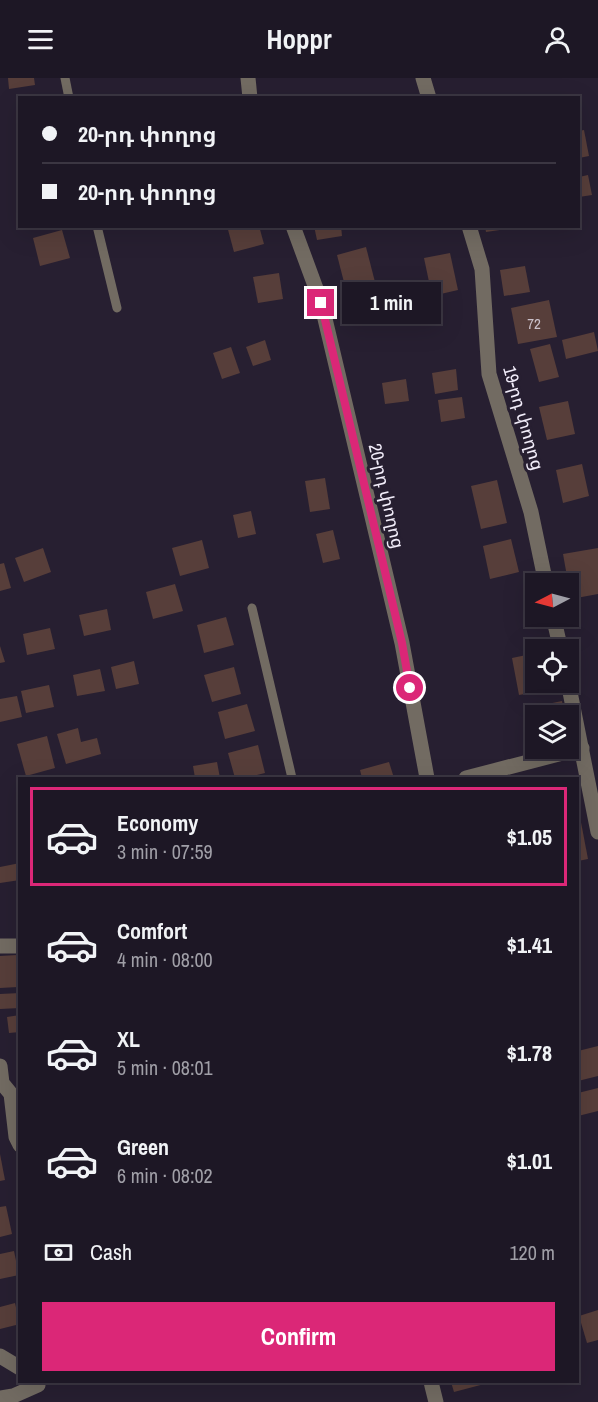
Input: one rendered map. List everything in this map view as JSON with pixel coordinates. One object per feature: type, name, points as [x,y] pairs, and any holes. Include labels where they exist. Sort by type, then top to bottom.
[{"type":"street","points":[[248,78],[250,96]]},
{"type":"street","points":[[423,78],[428,96]]},
{"type":"street","name":"20-րդ փողոց","points":[[294,228],[321,303],[402,643],[428,777]]},
{"type":"street","name":"19-րդ փողոց","points":[[470,228],[482,269],[489,374],[531,512],[544,573]]},
{"type":"street","points":[[570,693],[598,832]]},
{"type":"street","points":[[470,777],[582,748]]},
{"type":"street","points":[[0,946],[18,946]]},
{"type":"street","points":[[0,1066],[2,1083],[11,1094],[18,1141]]},
{"type":"street","points":[[0,1356],[18,1367]]},
{"type":"street","points":[[0,1398],[13,1396],[37,1383],[38,1402]]},
{"type":"street","points":[[431,1383],[436,1402]]},
{"type":"lane","points":[[65,78],[69,96]]},
{"type":"lane","points":[[97,228],[117,308]]},
{"type":"lane","points":[[252,608],[292,777]]},
{"type":"building","points":[[8,78],[34,78],[35,85],[9,89]]},
{"type":"building","points":[[584,130],[589,156],[580,158],[580,131]]},
{"type":"building","points":[[588,175],[592,195],[580,197],[580,177]]},
{"type":"building","points":[[228,228],[260,228],[264,244],[234,252]]},
{"type":"building","points":[[314,228],[341,228],[342,236],[317,240]]},
{"type":"building","points":[[485,228],[513,228],[486,232]]},
{"type":"building","points":[[62,230],[70,258],[40,266],[33,238]]},
{"type":"building","points":[[366,247],[375,282],[346,290],[337,255]]},
{"type":"building","points":[[450,253],[458,290],[432,296],[424,258]]},
{"type":"building","points":[[525,266],[530,292],[504,296],[500,270]]},
{"type":"building","points":[[279,273],[283,299],[258,303],[253,277]]},
{"type":"building","points":[[549,300],[557,337],[518,344],[511,308]]},
{"type":"building","points":[[594,332],[598,351],[566,359],[562,340]]},
{"type":"building","points":[[265,340],[271,360],[253,366],[246,347]]},
{"type":"building","points":[[550,344],[559,377],[539,382],[530,349]]},
{"type":"building","points":[[231,347],[240,373],[222,379],[213,353]]},
{"type":"building","points":[[456,369],[458,390],[435,394],[432,373]]},
{"type":"building","points":[[406,379],[409,401],[385,404],[382,383]]},
{"type":"building","points":[[462,397],[465,418],[441,422],[438,400]]},
{"type":"building","points":[[568,401],[575,434],[547,440],[539,407]]},
{"type":"building","points":[[582,464],[589,496],[563,503],[556,470]]},
{"type":"building","points":[[325,478],[330,509],[310,512],[305,481]]},
{"type":"building","points":[[497,480],[507,523],[481,529],[471,486]]},
{"type":"building","points":[[251,511],[256,534],[238,538],[233,515]]},
{"type":"building","points":[[333,530],[340,559],[323,563],[316,534]]},
{"type":"building","points":[[511,539],[519,572],[490,579],[483,546]]},
{"type":"building","points":[[202,540],[209,568],[180,576],[172,548]]},
{"type":"building","points":[[43,548],[51,572],[24,582],[15,558]]},
{"type":"building","points":[[598,548],[598,594],[579,598],[579,573],[566,573],[563,554]]},
{"type":"building","points":[[4,563],[11,588],[0,591],[0,564]]},
{"type":"building","points":[[175,584],[183,611],[153,619],[146,592]]},
{"type":"building","points":[[107,609],[111,630],[84,636],[79,615]]},
{"type":"building","points":[[226,617],[234,645],[204,653],[197,625]]},
{"type":"building","points":[[50,628],[55,649],[27,655],[23,634]]},
{"type":"building","points":[[0,646],[5,662],[0,663]]},
{"type":"building","points":[[525,655],[525,693],[531,693],[519,695],[512,658]]},
{"type":"building","points":[[134,661],[139,684],[116,689],[111,667]]},
{"type":"building","points":[[234,667],[241,694],[212,702],[204,675]]},
{"type":"building","points":[[100,669],[105,691],[77,696],[73,675]]},
{"type":"building","points":[[49,685],[54,707],[26,713],[21,691]]},
{"type":"building","points":[[17,696],[22,717],[0,722],[0,699]]},
{"type":"building","points":[[562,701],[563,705],[542,705]]},
{"type":"building","points":[[247,704],[255,731],[225,739],[218,712]]},
{"type":"building","points":[[78,728],[81,742],[97,738],[101,754],[66,764],[57,734]]},
{"type":"building","points":[[47,736],[55,768],[26,776],[17,744]]},
{"type":"building","points":[[258,745],[265,773],[249,777],[235,777],[228,753]]},
{"type":"building","points":[[217,762],[220,777],[195,777],[193,766]]},
{"type":"building","points":[[389,762],[394,777],[362,777],[360,770]]},
{"type":"building","points":[[579,817],[580,817],[588,859],[579,861]]},
{"type":"building","points":[[18,863],[18,880],[0,883],[0,867]]},
{"type":"building","points":[[17,955],[18,987],[0,988],[0,956]]},
{"type":"building","points":[[18,993],[18,1008],[0,1009],[0,994]]},
{"type":"building","points":[[18,1015],[18,1032],[9,1033],[7,1017]]},
{"type":"building","points":[[598,1046],[598,1076],[579,1081],[579,1051]]},
{"type":"building","points":[[598,1088],[598,1111],[579,1116],[579,1093]]},
{"type":"building","points":[[0,1154],[5,1180],[0,1181]]},
{"type":"building","points":[[6,1206],[12,1234],[0,1237],[0,1207]]},
{"type":"building","points":[[14,1251],[18,1275],[0,1279],[0,1254]]},
{"type":"building","points":[[15,1303],[18,1324],[0,1329],[0,1307]]},
{"type":"building","points":[[598,1310],[598,1340],[587,1343],[579,1316]]},
{"type":"building","points":[[451,1383],[488,1383],[454,1392]]},
{"type":"route","points":[[321,303],[402,643],[410,688]]}]
